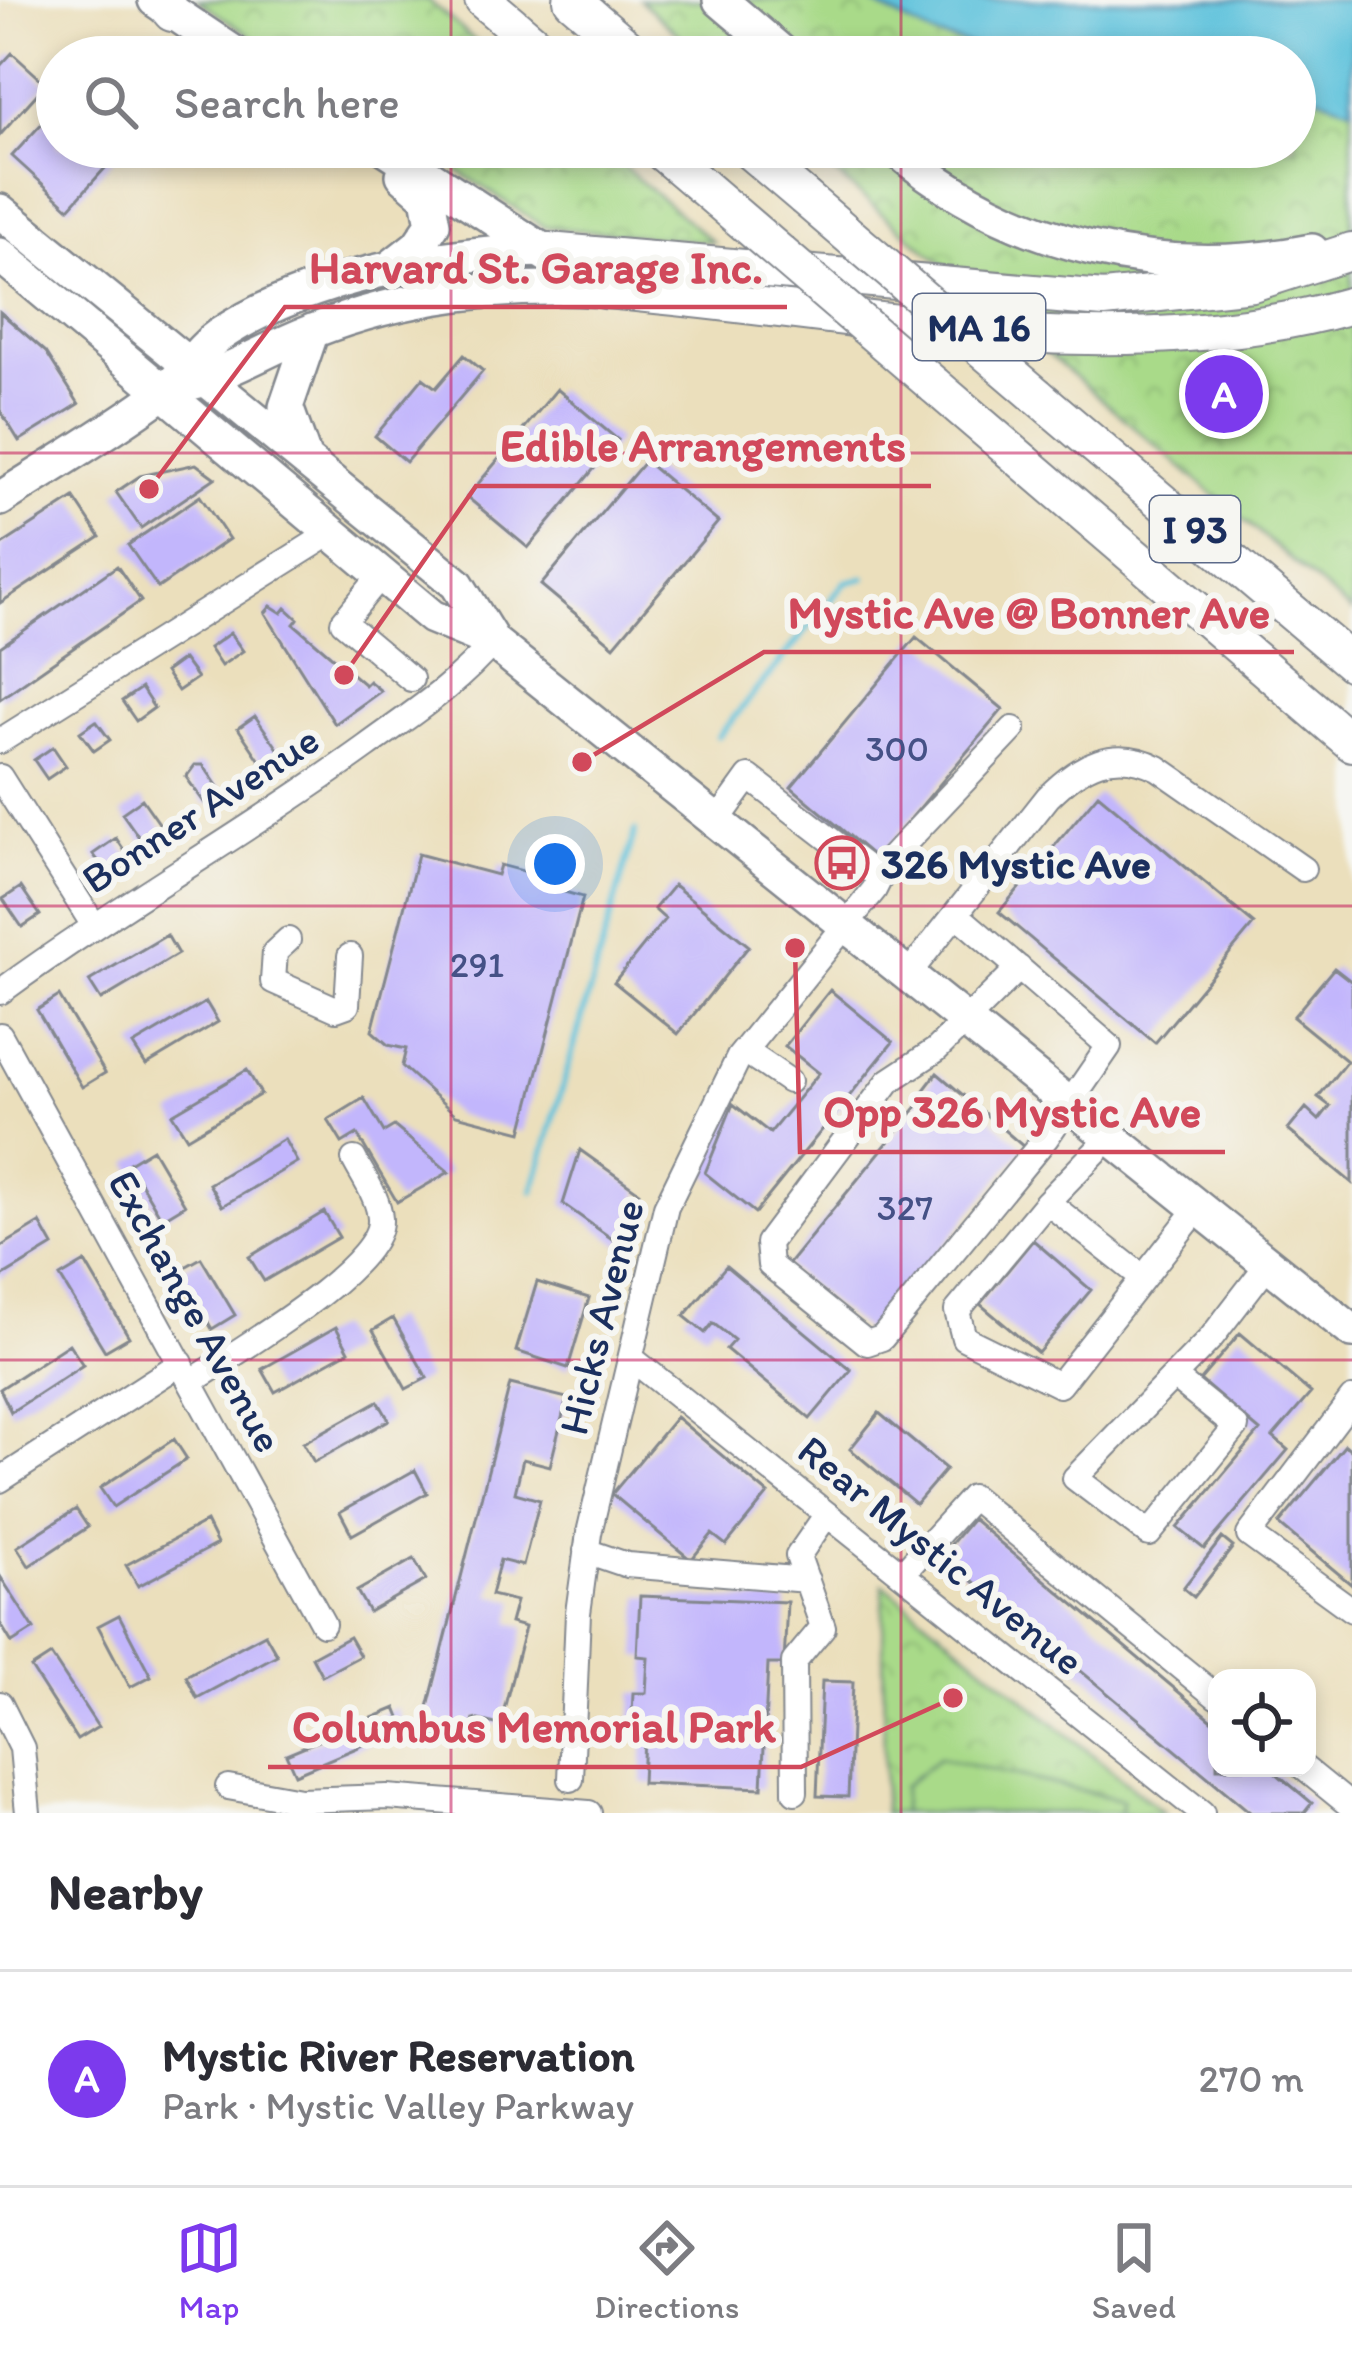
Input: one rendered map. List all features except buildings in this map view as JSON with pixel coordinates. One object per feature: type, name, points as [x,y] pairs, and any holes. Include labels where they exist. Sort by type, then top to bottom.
[{"type":"highway","points":[[483,0],[525,36]]},
{"type":"highway","points":[[572,0],[614,36]]},
{"type":"highway","name":"I 93","points":[[681,168],[1352,742]]},
{"type":"highway","name":"I 93","points":[[770,168],[1352,663]]},
{"type":"highway","points":[[542,250],[1104,299],[1252,284],[1352,247]]},
{"type":"highway","name":"MA 16","points":[[542,250],[604,290],[1112,338],[1242,329],[1352,305]]},
{"type":"main road","points":[[720,0],[763,36]]},
{"type":"main road","points":[[163,4],[209,36]]},
{"type":"main road","points":[[387,269],[427,236],[433,215],[418,184],[397,168]]},
{"type":"main road","name":"MA 16","points":[[416,168],[542,250]]},
{"type":"main road","name":"MA 16","points":[[923,168],[982,209],[1106,253],[1204,264],[1352,247]]},
{"type":"main road","points":[[0,211],[457,584],[493,642]]},
{"type":"main road","points":[[199,371],[215,338],[242,323],[387,269],[481,253],[542,250]]},
{"type":"main road","points":[[0,255],[432,616],[493,642],[1352,1331]]},
{"type":"main road","points":[[0,499],[199,371],[312,331],[435,298],[511,289],[604,290]]},
{"type":"main road","points":[[307,460],[294,440],[286,407],[312,331]]},
{"type":"street","points":[[0,741],[331,533]]},
{"type":"street","points":[[382,574],[343,622],[411,679]]},
{"type":"street","name":"Bonner Avenue","points":[[0,992],[93,924],[297,797],[465,675],[493,642]]},
{"type":"street","name":"Hicks Avenue","points":[[571,1779],[586,1551],[666,1207],[745,1051],[880,878],[889,860],[1013,729]]},
{"type":"street","points":[[909,973],[1074,771],[1117,757],[1158,767],[1303,869]]},
{"type":"street","points":[[0,777],[93,924]]},
{"type":"street","points":[[718,820],[749,777],[880,878]]},
{"type":"street","points":[[956,914],[1019,968],[1109,1046],[1032,1155],[882,1338],[867,1343],[770,1265],[769,1243],[889,1081],[936,1050],[1019,968]]},
{"type":"street","points":[[288,940],[275,952],[270,967],[273,981],[336,1009],[347,1005],[352,988],[350,956]]},
{"type":"street","name":"Exchange Avenue","points":[[0,1035],[323,1624]]},
{"type":"street","points":[[745,1051],[788,1081]]},
{"type":"street","points":[[1111,1136],[1046,1202],[957,1311],[964,1338],[1059,1385],[1199,1207]]},
{"type":"street","points":[[0,1480],[323,1293],[377,1238],[374,1198],[354,1159]]},
{"type":"street","points":[[1046,1202],[1142,1277]]},
{"type":"street","points":[[1174,1377],[1236,1427],[1149,1534],[1075,1478],[1174,1377],[1268,1264]]},
{"type":"street","name":"Rear Mystic Avenue","points":[[631,1358],[1202,1813]]},
{"type":"street","points":[[1352,1399],[1249,1535],[1352,1610]]},
{"type":"street","points":[[902,1574],[972,1497],[1208,1690]]},
{"type":"street","points":[[795,1792],[794,1662],[823,1627],[798,1556],[827,1514]]},
{"type":"street","points":[[586,1551],[627,1564],[806,1580]]},
{"type":"street","points":[[3,1714],[22,1748],[28,1813]]},
{"type":"street","points":[[1314,1777],[1351,1810]]},
{"type":"street","points":[[228,1787],[300,1800],[370,1805],[579,1812]]},
{"type":"green space","points":[[197,0],[428,0],[470,36],[251,36]]},
{"type":"green space","points":[[640,0],[865,0],[935,36],[680,36]]},
{"type":"green space","points":[[1316,96],[1352,108],[1352,612],[829,168],[1316,168]]},
{"type":"green space","points":[[453,168],[625,168],[713,242],[544,227]]},
{"type":"green space","points":[[883,1584],[1164,1813],[884,1813]]},
{"type":"green space","points":[[939,1758],[1122,1800],[1120,1813],[902,1813],[903,1787]]},
{"type":"water","points":[[865,0],[1352,0],[1352,108],[1316,96],[1316,36],[935,36]]},
{"type":"waterway","points":[[718,737],[846,582],[864,578]]},
{"type":"waterway","points":[[533,1191],[635,831]]},
{"type":"place","name":"Mystic River Reservation","points":[[1224,394]]},
{"type":"place","name":"Harvard St. Garage Inc.","points":[[149,489]]},
{"type":"place","name":"Edible Arrangements","points":[[344,675]]},
{"type":"place","name":"Mystic Ave @ Bonner Ave","points":[[582,762]]},
{"type":"place","name":"326 Mystic Ave","points":[[842,863]]},
{"type":"place","name":"Opp 326 Mystic Ave","points":[[795,948]]},
{"type":"place","name":"Columbus Memorial Park","points":[[953,1698]]}]
